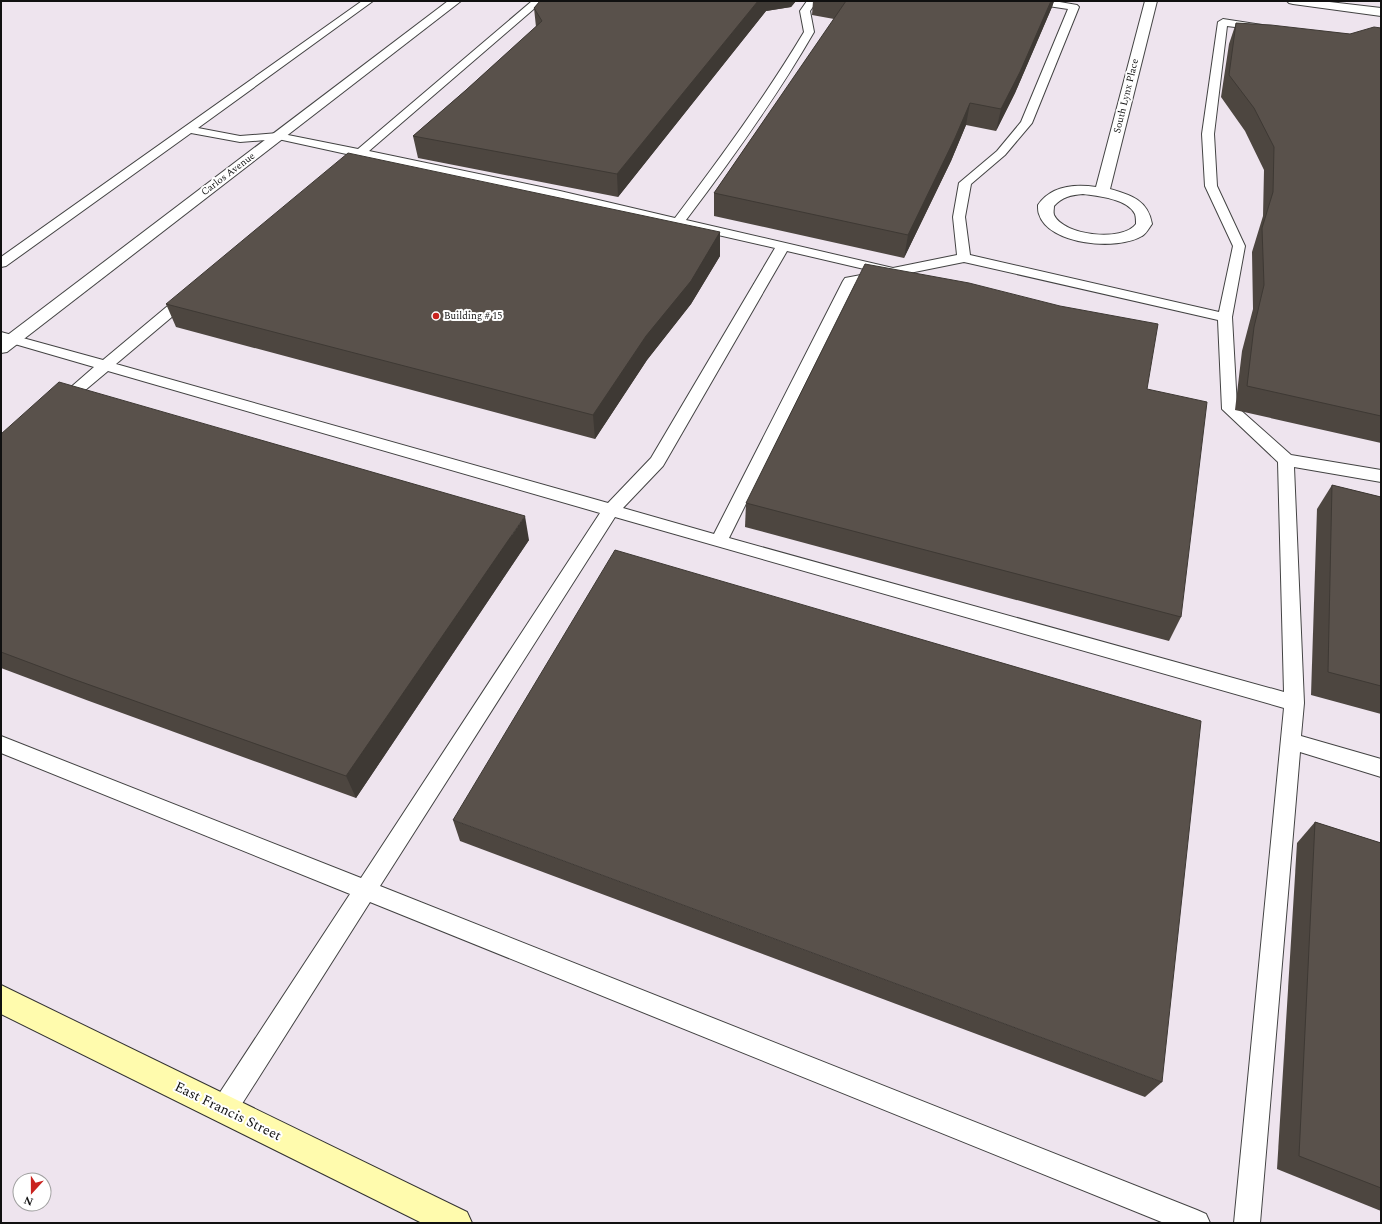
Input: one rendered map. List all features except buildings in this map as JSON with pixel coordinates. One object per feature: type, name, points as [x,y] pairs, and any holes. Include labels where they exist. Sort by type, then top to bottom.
[{"type":"street","name":"Carlos Avenue","points":[[1,348],[7,337],[278,136],[455,1]]},
{"type":"street","name":"South Lynx Place","points":[[1102,192],[1151,1]]},
{"type":"street","points":[[1293,1],[1381,12]]},
{"type":"street","points":[[1084,190],[1102,192],[1125,200],[1134,205],[1143,214],[1144,224],[1137,233],[1124,238],[1112,240],[1086,238],[1068,233],[1058,227],[1046,214],[1046,205],[1053,197],[1066,191],[1084,190]]},
{"type":"street","name":"East Francis Street","points":[[1,999],[456,1223]]},
{"type":"lane","points":[[1,263],[368,1]]},
{"type":"lane","points":[[342,168],[538,1]]},
{"type":"lane","points":[[678,222],[740,141],[790,66],[809,32],[805,11],[812,1]]},
{"type":"lane","points":[[964,258],[959,217],[965,183],[1001,153],[1026,123],[1074,7],[1035,1]]},
{"type":"lane","points":[[1270,29],[1223,22],[1208,134],[1211,186],[1239,246],[1225,317],[1230,409],[1286,460],[1381,476]]},
{"type":"lane","points":[[188,129],[240,140],[278,136],[560,194],[894,272]]},
{"type":"lane","points":[[224,1109],[611,510],[657,462],[783,246]]},
{"type":"lane","points":[[719,541],[850,281],[964,258],[1225,317]]},
{"type":"lane","points":[[53,410],[196,290]]},
{"type":"lane","points":[[7,337],[719,541],[1294,703]]},
{"type":"lane","points":[[1247,1223],[1294,703],[1286,460]]},
{"type":"lane","points":[[1291,741],[1381,768]]},
{"type":"lane","points":[[1,744],[1197,1223]]},
{"type":"shaded area","points":[[1,1],[1381,1],[1381,1223],[1,1223]]},
{"type":"place","name":"Building # 15","points":[[436,316]]}]
